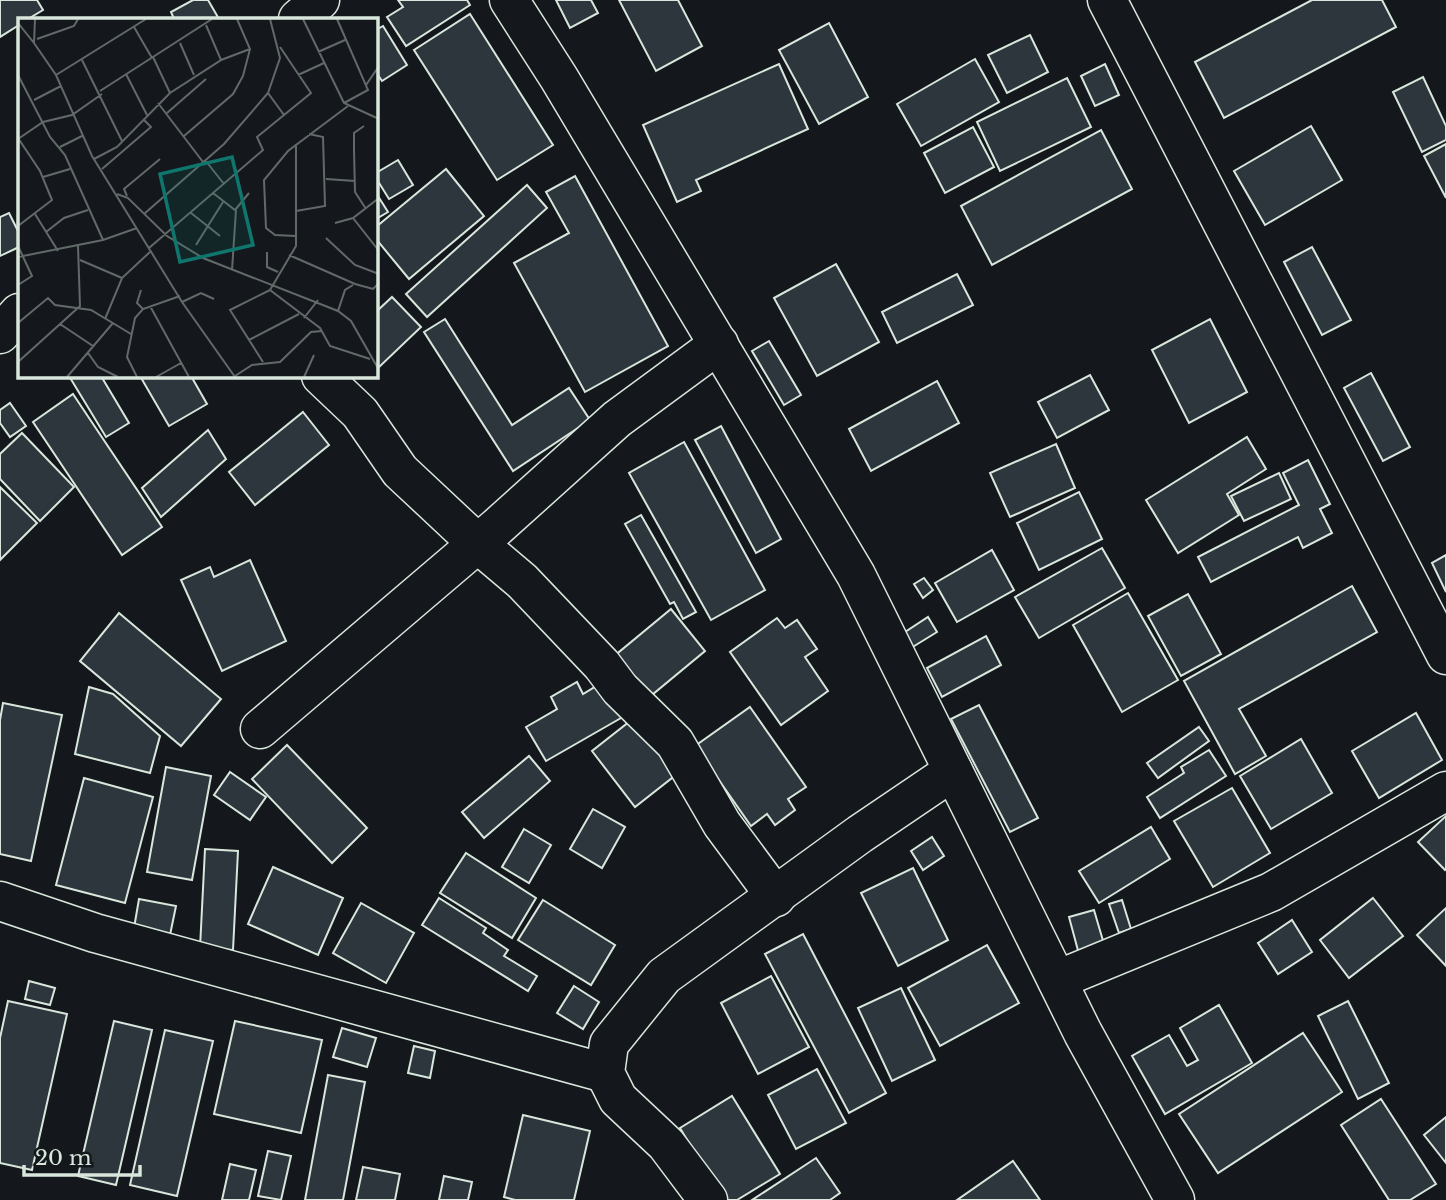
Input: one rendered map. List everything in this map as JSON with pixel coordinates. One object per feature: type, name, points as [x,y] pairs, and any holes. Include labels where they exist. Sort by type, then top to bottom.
[{"type":"street","points":[[299,18],[320,0]]},
{"type":"street","points":[[509,0],[559,78],[856,575],[1083,1033],[1175,1200]]},
{"type":"street","points":[[1107,0],[1446,655]]},
{"type":"street","points":[[0,334],[18,314]]},
{"type":"street","points":[[260,729],[617,419],[719,344]]},
{"type":"street","points":[[323,378],[360,413],[400,471],[522,581],[602,665],[620,689],[675,743],[722,824],[776,897]]},
{"type":"street","points":[[708,1200],[666,1144],[618,1100],[605,1073],[609,1044],[664,976],[860,834],[953,771]]},
{"type":"street","points":[[1057,980],[1271,892],[1446,792]]},
{"type":"street","points":[[0,901],[95,933],[605,1073]]},
{"type":"building","points":[[0,0],[37,0],[43,10],[30,18],[18,18],[18,26],[0,37]]},
{"type":"building","points":[[193,0],[208,0],[218,18],[174,18],[171,12]]},
{"type":"building","points":[[398,0],[467,0],[470,5],[406,46],[387,17],[403,7]]},
{"type":"building","points":[[556,0],[591,0],[598,13],[570,28]]},
{"type":"building","points":[[619,0],[678,0],[702,46],[656,71]]},
{"type":"building","points":[[1312,0],[1382,0],[1396,27],[1224,118],[1195,62]]},
{"type":"building","points":[[470,14],[553,145],[497,180],[414,50]]},
{"type":"building","points":[[829,23],[868,97],[819,124],[779,50]]},
{"type":"building","points":[[383,26],[407,65],[382,81],[378,75],[378,29]]},
{"type":"building","points":[[1030,35],[1048,72],[1007,93],[988,55]]},
{"type":"building","points":[[975,59],[999,102],[921,146],[897,104]]},
{"type":"building","points":[[779,64],[808,129],[696,180],[701,191],[677,202],[643,125]]},
{"type":"building","points":[[1105,64],[1119,95],[1095,106],[1081,76]]},
{"type":"building","points":[[1423,77],[1446,126],[1446,140],[1422,152],[1393,92]]},
{"type":"building","points":[[1067,78],[1091,127],[1000,171],[977,122]]},
{"type":"building","points":[[1311,126],[1342,180],[1265,225],[1234,171]]},
{"type":"building","points":[[973,127],[994,167],[945,193],[924,153]]},
{"type":"building","points":[[1101,130],[1132,189],[992,265],[961,206]]},
{"type":"building","points":[[1446,144],[1446,198],[1424,156]]},
{"type":"building","points":[[398,160],[413,185],[389,199],[378,181],[378,172]]},
{"type":"building","points":[[446,169],[484,216],[409,279],[378,241],[378,225]]},
{"type":"building","points":[[575,176],[668,346],[585,392],[514,263],[569,233],[546,192]]},
{"type":"building","points":[[527,185],[547,208],[427,317],[406,294]]},
{"type":"building","points":[[378,196],[388,212],[378,218]]},
{"type":"building","points":[[9,213],[18,231],[18,247],[0,256],[0,217]]},
{"type":"building","points":[[1312,247],[1351,320],[1322,335],[1284,262]]},
{"type":"building","points":[[836,264],[879,342],[817,376],[774,298]]},
{"type":"building","points":[[957,274],[973,305],[897,343],[882,312]]},
{"type":"building","points":[[392,297],[421,327],[378,368],[378,310]]},
{"type":"building","points":[[445,319],[512,425],[569,388],[590,420],[513,471],[424,332]]},
{"type":"building","points":[[1210,319],[1247,392],[1189,423],[1152,350]]},
{"type":"building","points":[[769,341],[801,395],[784,405],[752,351]]},
{"type":"building","points":[[1371,373],[1410,447],[1383,461],[1344,388]]},
{"type":"building","points":[[1090,375],[1109,410],[1057,438],[1038,402]]},
{"type":"building","points":[[70,378],[102,378],[129,423],[106,437]]},
{"type":"building","points":[[141,378],[192,378],[207,404],[169,426]]},
{"type":"building","points":[[937,381],[959,423],[871,471],[849,429]]},
{"type":"building","points":[[73,394],[162,527],[122,555],[33,422]]},
{"type":"building","points":[[10,403],[26,426],[10,437],[0,423],[0,410]]},
{"type":"building","points":[[303,412],[329,445],[255,505],[229,472]]},
{"type":"building","points":[[721,426],[781,539],[756,553],[695,440]]},
{"type":"building","points":[[208,430],[226,459],[161,517],[142,488]]},
{"type":"building","points":[[22,433],[74,487],[40,521],[0,479],[0,454]]},
{"type":"building","points":[[1247,437],[1266,469],[1227,494],[1239,515],[1178,553],[1146,500]]},
{"type":"building","points":[[684,442],[765,590],[711,620],[629,473]]},
{"type":"building","points":[[1056,444],[1075,488],[1010,517],[990,473]]},
{"type":"building","points":[[1308,460],[1330,504],[1320,509],[1332,533],[1303,548],[1298,537],[1211,582],[1198,557],[1299,505],[1283,473]]},
{"type":"building","points":[[1279,473],[1291,499],[1244,521],[1231,496]]},
{"type":"building","points":[[0,487],[37,523],[0,560]]},
{"type":"building","points":[[1079,492],[1102,539],[1039,570],[1017,523]]},
{"type":"building","points":[[641,515],[696,612],[683,619],[674,602],[670,604],[625,524]]},
{"type":"building","points":[[1102,548],[1125,588],[1039,638],[1015,597]]},
{"type":"building","points":[[992,550],[1014,590],[957,622],[935,583]]},
{"type":"building","points":[[1446,555],[1446,592],[1432,563]]},
{"type":"building","points":[[250,560],[286,641],[222,671],[181,580],[210,567],[214,577]]},
{"type":"building","points":[[924,578],[933,590],[923,598],[914,584]]},
{"type":"building","points":[[1352,586],[1377,632],[1239,709],[1266,756],[1235,774],[1184,681]]},
{"type":"building","points":[[1128,593],[1178,680],[1122,712],[1073,625]]},
{"type":"building","points":[[1188,594],[1221,654],[1181,676],[1148,616]]},
{"type":"building","points":[[671,609],[705,651],[641,704],[607,662]]},
{"type":"building","points":[[119,613],[221,699],[181,746],[80,661]]},
{"type":"building","points":[[928,617],[937,632],[911,648],[902,634]]},
{"type":"building","points":[[777,618],[785,628],[797,620],[817,649],[805,657],[828,691],[781,725],[730,652]]},
{"type":"building","points":[[986,636],[1001,665],[942,697],[927,668]]},
{"type":"building","points":[[608,679],[628,714],[546,761],[526,727],[557,709],[551,697],[577,682],[583,694]]},
{"type":"building","points":[[89,687],[113,694],[160,736],[150,773],[75,754]]},
{"type":"building","points":[[3,703],[62,715],[31,861],[0,854],[0,720]]},
{"type":"building","points":[[979,705],[1038,818],[1010,832],[951,719]]},
{"type":"building","points":[[750,707],[806,787],[788,799],[795,810],[775,825],[767,814],[751,826],[695,746]]},
{"type":"building","points":[[1416,713],[1442,760],[1379,798],[1352,751]]},
{"type":"building","points":[[634,718],[677,774],[635,807],[592,751]]},
{"type":"building","points":[[1199,727],[1209,741],[1158,778],[1147,763]]},
{"type":"building","points":[[1301,739],[1332,793],[1271,829],[1240,776]]},
{"type":"building","points":[[287,745],[367,828],[332,863],[252,779]]},
{"type":"building","points":[[1209,750],[1226,776],[1160,818],[1147,797],[1184,773],[1181,767]]},
{"type":"building","points":[[529,756],[550,781],[484,838],[462,812]]},
{"type":"building","points":[[166,767],[211,776],[192,880],[147,872]]},
{"type":"building","points":[[230,772],[266,797],[250,820],[214,795]]},
{"type":"building","points":[[84,778],[153,797],[125,903],[56,885]]},
{"type":"building","points":[[1232,788],[1270,853],[1213,887],[1174,821]]},
{"type":"building","points":[[593,809],[625,827],[602,868],[570,849]]},
{"type":"building","points":[[1446,816],[1446,869],[1445,870],[1418,842]]},
{"type":"building","points":[[1151,827],[1170,859],[1099,903],[1079,871]]},
{"type":"building","points":[[524,829],[551,845],[529,883],[502,867]]},
{"type":"building","points":[[932,837],[944,856],[923,870],[911,851]]},
{"type":"building","points":[[205,849],[238,851],[233,950],[200,948]]},
{"type":"building","points":[[466,853],[536,898],[512,938],[440,893]]},
{"type":"building","points":[[273,867],[343,898],[318,955],[248,924]]},
{"type":"building","points":[[913,868],[948,940],[898,966],[861,893]]},
{"type":"building","points":[[439,898],[486,928],[483,933],[508,950],[504,956],[537,976],[528,991],[422,925]]},
{"type":"building","points":[[1373,898],[1403,936],[1349,978],[1320,940]]},
{"type":"building","points":[[139,899],[176,906],[170,935],[134,928]]},
{"type":"building","points":[[543,900],[615,945],[591,985],[518,940]]},
{"type":"building","points":[[1122,900],[1131,929],[1119,933],[1109,904]]},
{"type":"building","points":[[361,903],[414,933],[386,983],[333,953]]},
{"type":"building","points":[[1446,908],[1446,966],[1417,935]]},
{"type":"building","points":[[1094,910],[1106,951],[1080,958],[1069,917]]},
{"type":"building","points":[[1292,920],[1312,952],[1278,974],[1258,943]]},
{"type":"building","points":[[803,934],[886,1093],[849,1113],[765,954]]},
{"type":"building","points":[[987,945],[1019,1003],[940,1046],[908,988]]},
{"type":"building","points":[[771,976],[809,1047],[758,1074],[721,1003]]},
{"type":"building","points":[[29,981],[55,988],[50,1005],[25,999]]},
{"type":"building","points":[[574,986],[599,1002],[583,1029],[557,1013]]},
{"type":"building","points":[[901,988],[935,1060],[892,1081],[858,1008]]},
{"type":"building","points":[[8,1001],[67,1014],[32,1170],[0,1163],[0,1038]]},
{"type":"building","points":[[1348,1001],[1389,1083],[1358,1099],[1318,1016]]},
{"type":"building","points":[[1219,1005],[1252,1063],[1165,1114],[1132,1056],[1169,1035],[1187,1066],[1198,1060],[1180,1028]]},
{"type":"building","points":[[114,1021],[152,1030],[116,1185],[78,1176]]},
{"type":"building","points":[[235,1021],[322,1040],[301,1133],[214,1114]]},
{"type":"building","points":[[342,1028],[376,1038],[367,1067],[333,1057]]},
{"type":"building","points":[[165,1030],[213,1041],[177,1196],[130,1185]]},
{"type":"building","points":[[1303,1033],[1342,1092],[1218,1173],[1179,1114]]},
{"type":"building","points":[[414,1046],[435,1051],[430,1078],[408,1073]]},
{"type":"building","points":[[817,1069],[846,1123],[796,1149],[768,1095]]},
{"type":"building","points":[[328,1075],[365,1082],[343,1200],[305,1200]]},
{"type":"building","points":[[732,1096],[780,1174],[737,1200],[723,1200],[680,1128]]},
{"type":"building","points":[[1381,1099],[1436,1184],[1410,1200],[1389,1200],[1341,1125]]},
{"type":"building","points":[[523,1115],[590,1131],[574,1200],[515,1200],[504,1197]]},
{"type":"building","points":[[1446,1117],[1446,1163],[1424,1135]]},
{"type":"building","points":[[268,1151],[291,1156],[281,1200],[258,1196]]},
{"type":"building","points":[[816,1158],[840,1193],[830,1200],[752,1200]]},
{"type":"building","points":[[1013,1161],[1040,1200],[957,1200]]},
{"type":"building","points":[[230,1164],[256,1170],[249,1200],[222,1200]]},
{"type":"building","points":[[363,1167],[400,1174],[395,1200],[356,1200]]},
{"type":"building","points":[[444,1176],[472,1182],[468,1200],[439,1200]]}]
